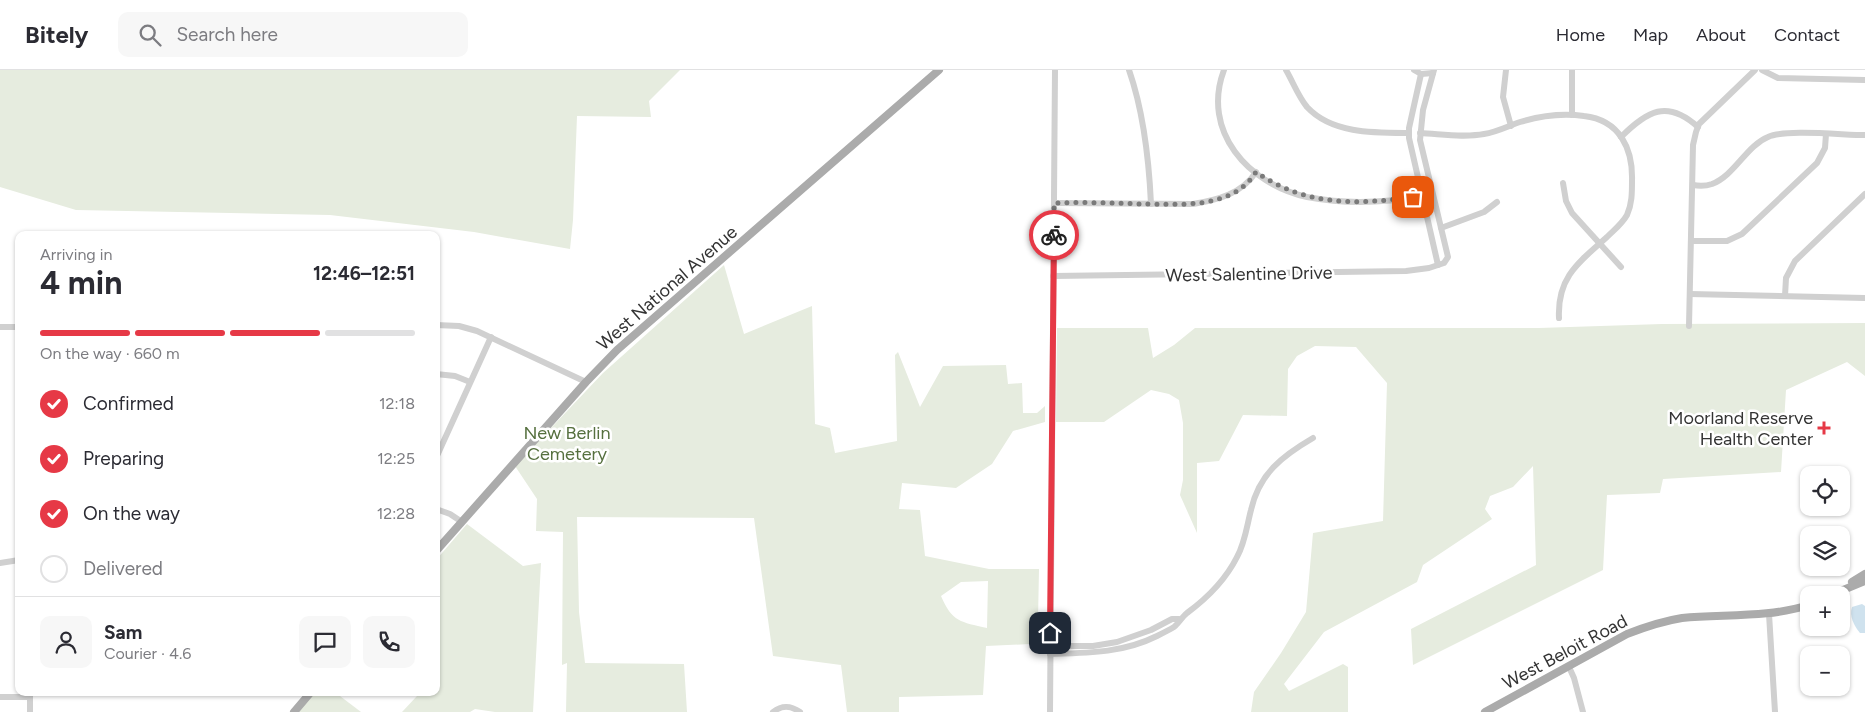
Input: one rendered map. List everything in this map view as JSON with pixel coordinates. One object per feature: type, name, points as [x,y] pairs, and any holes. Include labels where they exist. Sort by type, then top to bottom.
[{"type":"main road","name":"West National Avenue","points":[[440,547],[586,382],[635,334],[939,70]]},
{"type":"main road","points":[[1846,586],[1865,574]]},
{"type":"main road","points":[[1850,586],[1865,581]]},
{"type":"main road","name":"West Beloit Road","points":[[1485,712],[1627,634],[1662,622],[1695,617],[1769,614],[1800,608]]},
{"type":"main road","points":[[294,712],[308,696]]},
{"type":"street","points":[[1050,712],[1055,70]]},
{"type":"street","points":[[1129,70],[1134,83],[1142,128],[1151,204]]},
{"type":"street","points":[[1224,70],[1218,98],[1220,123],[1233,151],[1256,172],[1285,190],[1325,200],[1374,201],[1421,196]]},
{"type":"street","points":[[1286,70],[1306,105],[1317,116],[1329,123],[1361,130],[1409,133]]},
{"type":"street","points":[[1414,70],[1421,74],[1434,72],[1423,110],[1420,133],[1424,161],[1448,258],[1441,265],[1421,196],[1409,133],[1421,74]]},
{"type":"street","points":[[1506,70],[1504,97],[1511,126]]},
{"type":"street","points":[[1572,70],[1572,115]]},
{"type":"street","points":[[1689,326],[1694,145],[1698,127],[1755,70]]},
{"type":"street","points":[[1762,70],[1778,78],[1865,80]]},
{"type":"street","points":[[1621,136],[1643,117],[1658,111],[1680,113],[1698,127]]},
{"type":"street","points":[[1420,133],[1479,135],[1538,117],[1572,115],[1589,116],[1599,120],[1610,126],[1621,136],[1628,149],[1632,164],[1631,200],[1624,220],[1575,266],[1566,280],[1560,294],[1560,318]]},
{"type":"street","points":[[1693,185],[1708,185],[1719,180],[1758,143],[1770,136],[1783,134],[1865,135]]},
{"type":"street","points":[[1691,241],[1727,241],[1742,234],[1817,163],[1825,148],[1826,134]]},
{"type":"street","points":[[1054,203],[1193,204],[1222,198],[1238,190],[1256,172]]},
{"type":"street","points":[[1563,182],[1569,208],[1621,267]]},
{"type":"street","points":[[1785,296],[1786,278],[1794,261],[1865,194]]},
{"type":"street","points":[[1440,228],[1484,212],[1497,202]]},
{"type":"street","name":"West Salentine Drive","points":[[1053,276],[1406,271],[1441,265]]},
{"type":"street","points":[[1690,294],[1865,298]]},
{"type":"street","points":[[440,325],[469,328],[586,382]]},
{"type":"street","points":[[0,327],[15,327]]},
{"type":"street","points":[[440,448],[491,337]]},
{"type":"street","points":[[440,374],[455,376],[470,382]]},
{"type":"street","points":[[1050,654],[1098,653],[1117,650],[1150,639],[1176,626],[1179,620],[1199,604],[1220,582],[1237,557],[1253,501],[1273,466],[1288,452],[1313,438]]},
{"type":"street","points":[[440,511],[450,514],[462,522]]},
{"type":"street","points":[[0,563],[15,561]]},
{"type":"street","points":[[1769,614],[1775,712]]},
{"type":"street","points":[[1050,646],[1093,646],[1115,643],[1147,632],[1172,619],[1179,620]]},
{"type":"street","points":[[1147,632],[1150,639]]},
{"type":"street","points":[[1115,643],[1117,650]]},
{"type":"street","points":[[1569,667],[1574,678],[1583,712]]},
{"type":"street","points":[[0,698],[20,696]]},
{"type":"street","points":[[30,696],[30,712]]},
{"type":"street","points":[[773,712],[785,706],[792,707],[800,712]]},
{"type":"green space","points":[[0,70],[680,70],[649,101],[651,117],[577,116],[570,249],[474,232],[330,215],[76,210],[0,187]]},
{"type":"green space","name":"New Berlin Cemetery","points":[[724,265],[744,334],[812,306],[815,424],[830,428],[835,453],[897,441],[895,355],[898,352],[920,407],[943,366],[1006,365],[1008,384],[1022,383],[1023,413],[1037,413],[1045,406],[1045,422],[1013,431],[992,464],[956,488],[902,483],[899,509],[920,510],[925,556],[989,569],[1039,569],[1038,620],[1030,625],[1030,644],[986,646],[983,695],[899,697],[899,712],[847,712],[841,665],[773,656],[754,518],[577,517],[579,612],[585,663],[684,664],[687,712],[566,712],[567,663],[562,665],[563,532],[536,531],[537,499],[515,466],[603,373]],"holes":[[[988,581],[987,628],[958,620],[949,611],[941,596],[961,582]]]},
{"type":"green space","points":[[1865,323],[1865,376],[1847,362],[1786,390],[1781,472],[1663,479],[1660,493],[1607,495],[1603,570],[1413,665],[1411,629],[1536,565],[1533,466],[1513,487],[1490,496],[1485,509],[1492,519],[1423,565],[1417,582],[1324,632],[1284,684],[1289,691],[1343,664],[1348,667],[1348,712],[1251,712],[1254,692],[1306,612],[1313,533],[1383,521],[1387,383],[1356,347],[1315,346],[1297,356],[1288,369],[1287,416],[1243,415],[1219,461],[1197,463],[1197,533],[1180,495],[1183,480],[1183,423],[1179,400],[1169,394],[1151,390],[1104,422],[1056,422],[1057,328],[1148,328],[1153,358],[1174,345],[1195,328],[1539,328],[1662,324]]},
{"type":"green space","points":[[467,524],[523,566],[541,563],[533,712],[495,712],[475,709],[470,712],[402,712],[417,696],[440,696],[440,555]]},
{"type":"green space","points":[[312,696],[340,696],[361,712],[298,712]]},
{"type":"water","points":[[1862,604],[1865,606],[1865,633],[1860,633],[1851,614],[1852,607]]},
{"type":"way so far","points":[[1054,235],[1054,203],[1193,204],[1207,202],[1233,193],[1253,177],[1256,172],[1266,180],[1285,190],[1325,200],[1374,201],[1413,197]]},
{"type":"place","name":"Moorland Reserve Health Center","points":[[1824,428]]},
{"type":"route","points":[[1050,633],[1054,235]]}]
